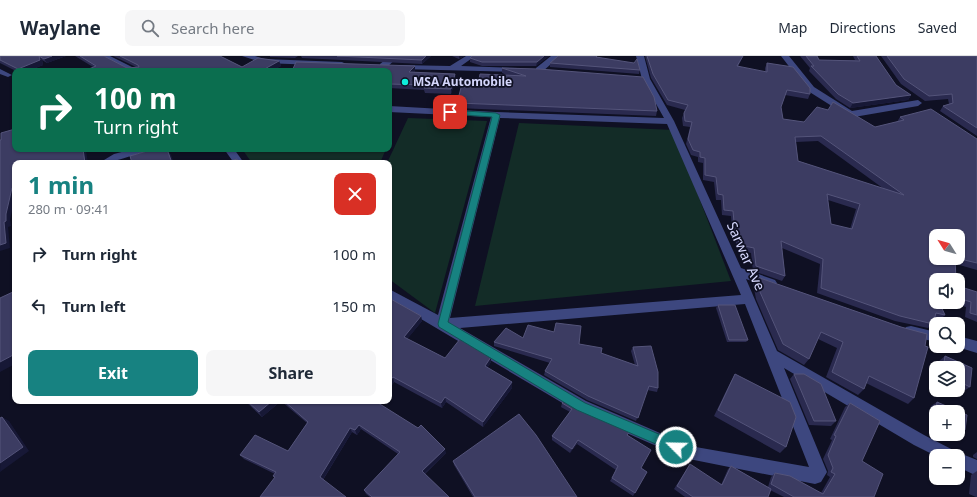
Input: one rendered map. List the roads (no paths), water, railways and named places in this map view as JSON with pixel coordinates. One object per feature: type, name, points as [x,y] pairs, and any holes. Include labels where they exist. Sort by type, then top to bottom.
[{"type":"street","points":[[104,56],[129,68]]},
{"type":"street","points":[[114,61],[124,56]]},
{"type":"street","points":[[246,56],[264,61],[352,65]]},
{"type":"street","points":[[306,62],[314,56]]},
{"type":"street","points":[[395,56],[379,66],[554,71]]},
{"type":"street","points":[[451,69],[471,56]]},
{"type":"street","points":[[531,70],[556,56]]},
{"type":"street","name":"Sarwar Ave","points":[[442,324],[581,406],[690,453],[815,476],[820,472],[773,355],[670,121],[642,79],[640,56]]},
{"type":"street","points":[[785,56],[812,89],[848,113],[854,114],[921,105],[908,95]]},
{"type":"street","points":[[278,68],[283,62]]},
{"type":"street","points":[[0,71],[8,76]]},
{"type":"street","points":[[392,109],[496,115],[670,121]]},
{"type":"street","points":[[442,324],[496,115]]},
{"type":"street","points":[[110,160],[117,156],[132,152]]},
{"type":"street","points":[[736,271],[780,286]]},
{"type":"street","points":[[392,296],[442,324],[749,299]]},
{"type":"street","points":[[902,328],[929,335]]},
{"type":"street","points":[[965,344],[977,347]]},
{"type":"street","points":[[773,355],[937,449]]},
{"type":"street","points":[[965,462],[977,468]]},
{"type":"place","name":"MSA Automobile","points":[[405,82]]}]
